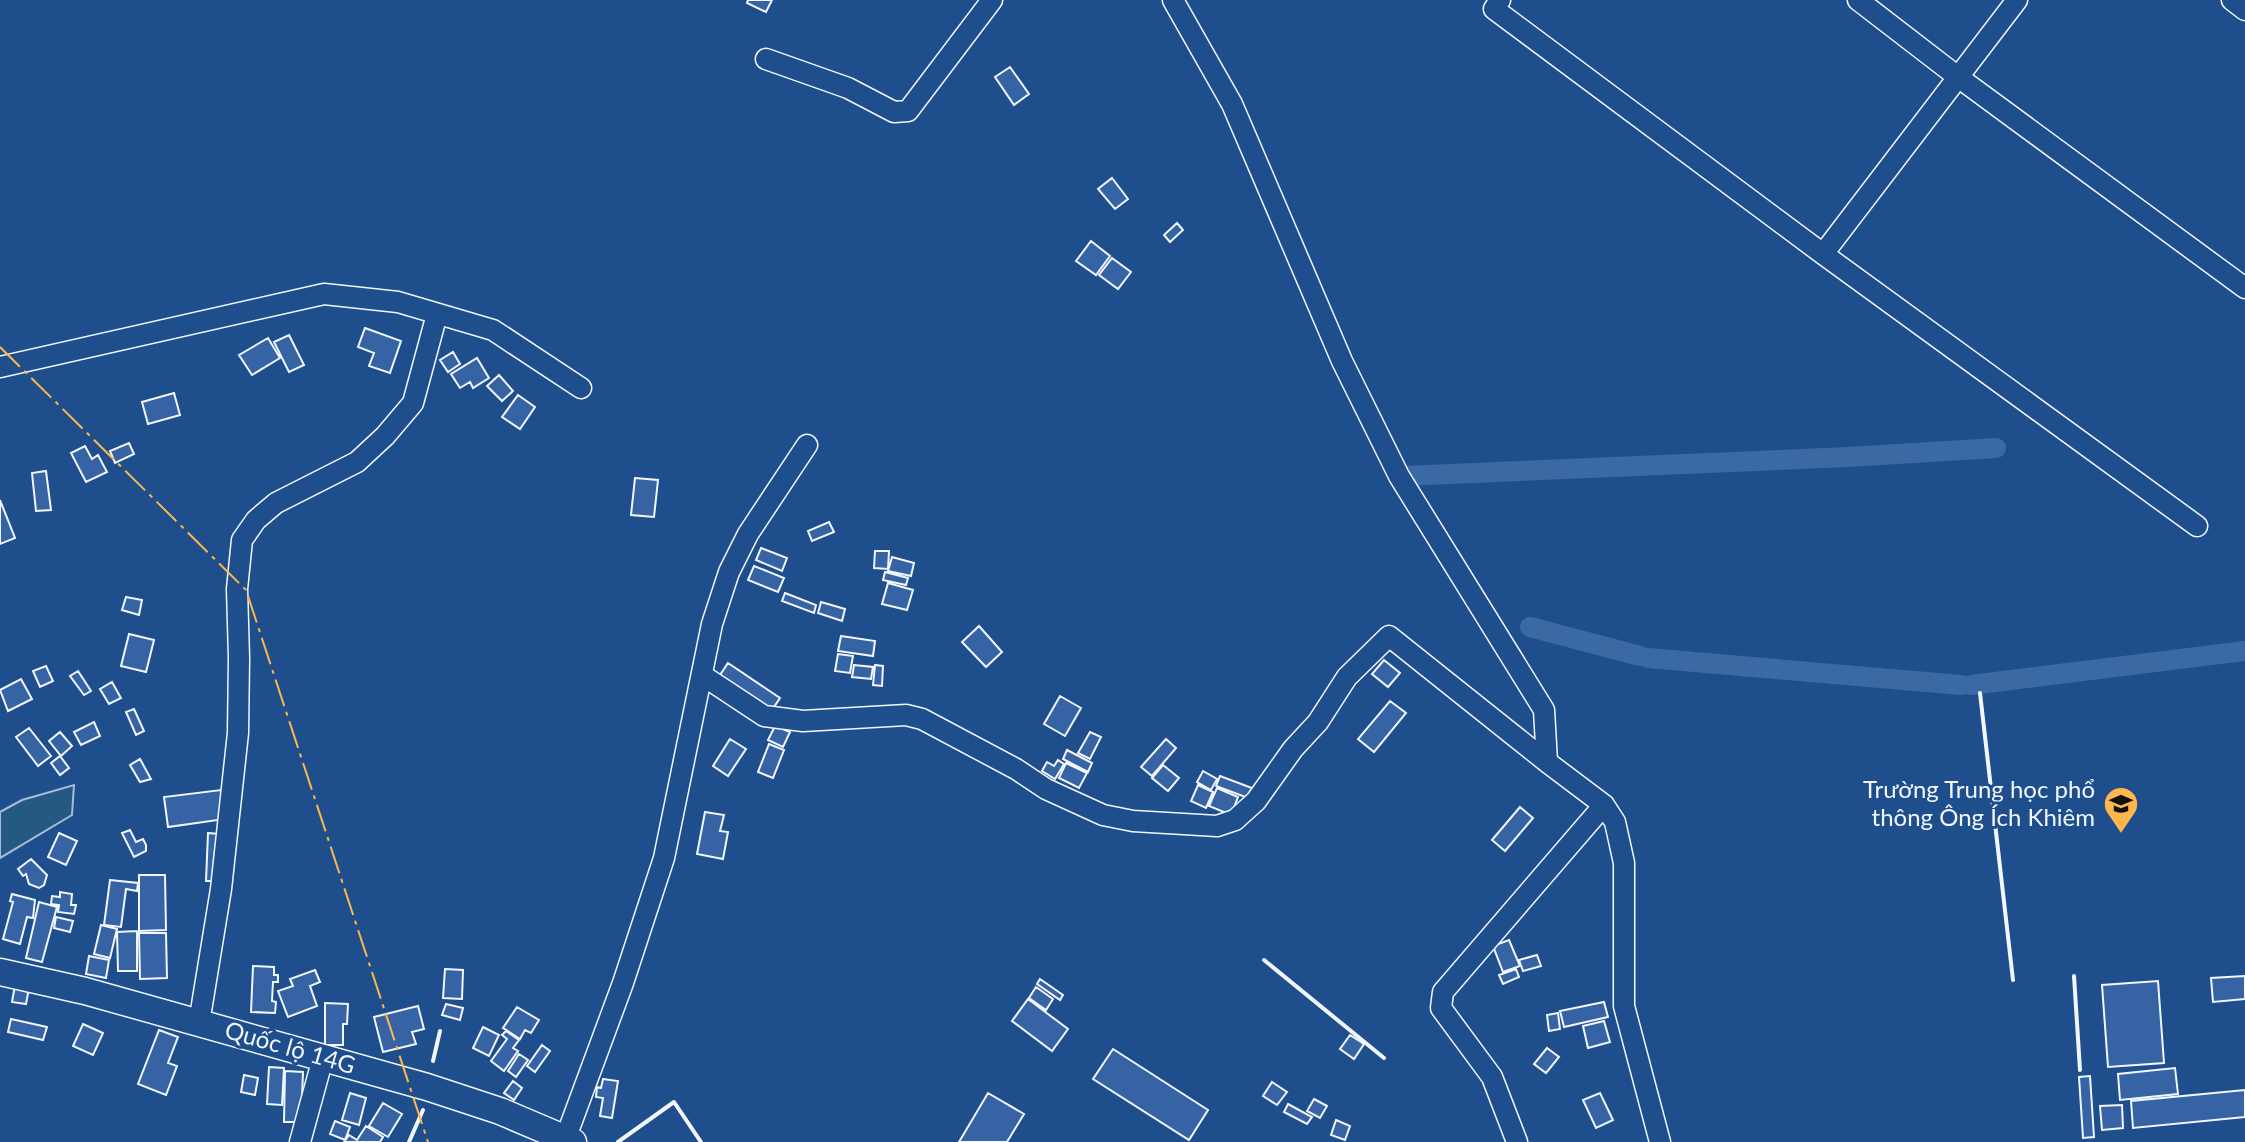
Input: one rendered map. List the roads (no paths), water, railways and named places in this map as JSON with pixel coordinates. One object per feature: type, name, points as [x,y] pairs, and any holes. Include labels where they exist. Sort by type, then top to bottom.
[{"type":"main road","name":"Quốc lộ 14G","points":[[0,972],[85,991],[323,1058],[486,1106],[570,1139]]},
{"type":"street","points":[[766,59],[848,88],[894,112],[902,113],[908,111],[992,0]]},
{"type":"street","points":[[1173,0],[1232,104],[1342,361],[1399,476],[1544,710],[1547,762]]},
{"type":"street","points":[[1500,0],[1494,9],[1823,254],[2197,526]]},
{"type":"street","points":[[1858,0],[2245,288]]},
{"type":"street","points":[[1823,254],[2017,0]]},
{"type":"street","points":[[2232,0],[2245,10]]},
{"type":"street","points":[[0,367],[324,294],[398,302],[493,330],[581,388]]},
{"type":"street","points":[[199,1023],[221,889],[238,733],[237,589],[242,540],[256,520],[276,503],[357,462],[385,436],[413,403],[437,314]]},
{"type":"street","points":[[570,1139],[664,858],[712,624],[729,572],[748,534],[807,445]]},
{"type":"street","points":[[702,675],[764,716],[803,721],[906,715],[922,719],[1016,769],[1046,789],[1103,815],[1133,821],[1217,826],[1235,820],[1256,801],[1293,749],[1318,722],[1347,677],[1389,636],[1604,805],[1615,822],[1624,863],[1624,1006],[1660,1142]]},
{"type":"street","points":[[1517,1142],[1492,1077],[1441,1008],[1443,992],[1604,805]]},
{"type":"street","points":[[300,1142],[323,1058]]},
{"type":"waterway","points":[[1404,476],[1996,448]]},
{"type":"waterway","points":[[1530,627],[1640,656]]},
{"type":"waterway","points":[[1971,685],[2245,651]]},
{"type":"waterway","points":[[1648,658],[1961,685]]},
{"type":"place","name":"Trường Trung học phổ thông Ông Ích Khiêm","points":[[2121,835]]}]
